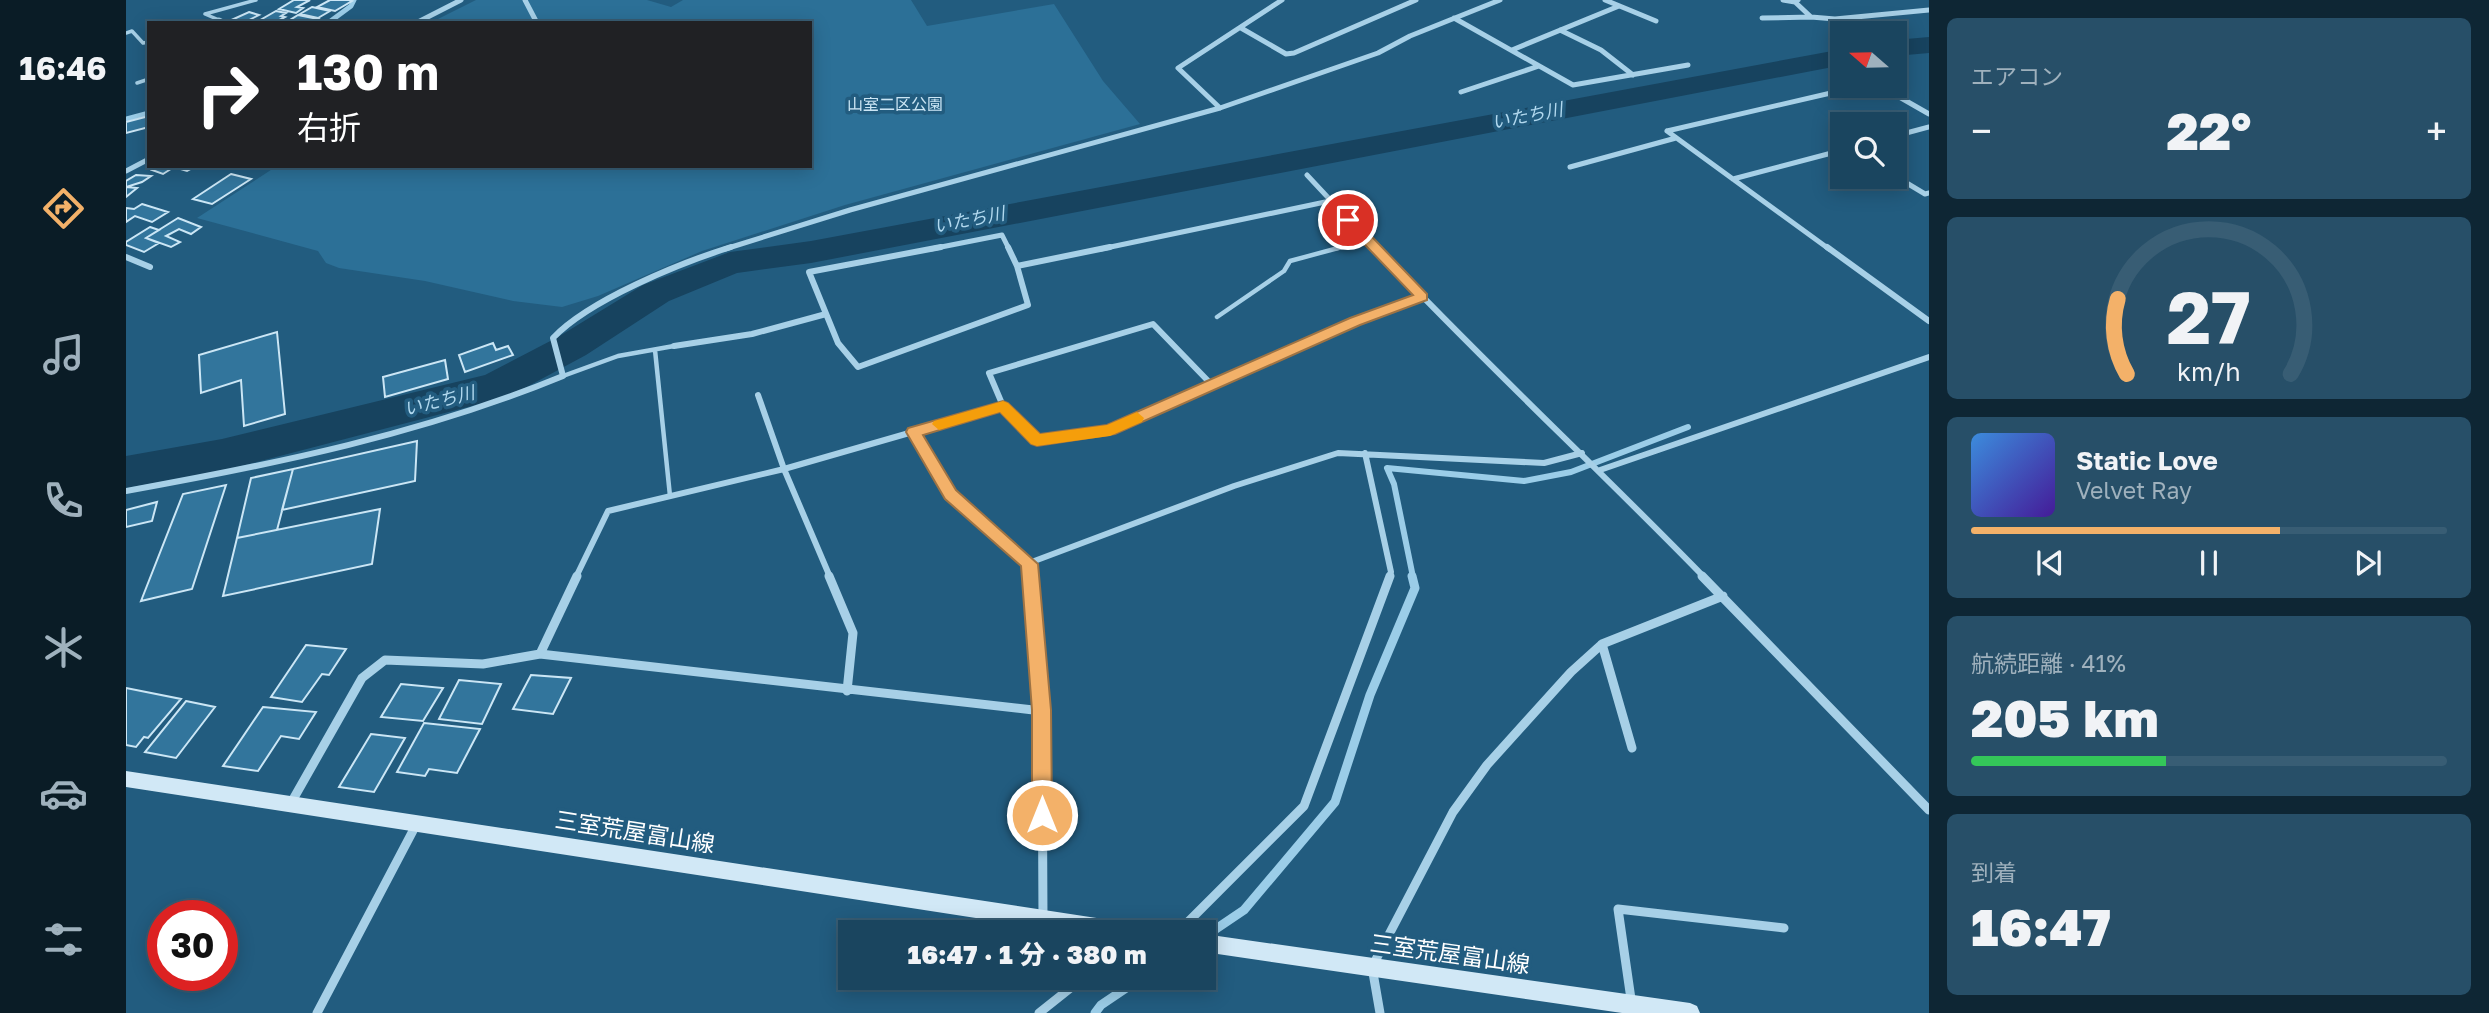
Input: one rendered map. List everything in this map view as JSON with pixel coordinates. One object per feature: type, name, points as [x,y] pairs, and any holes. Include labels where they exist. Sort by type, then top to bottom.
[{"type":"main road","name":"三室荒屋富山線","points":[[126,779],[1050,920]]},
{"type":"main road","name":"三室荒屋富山線","points":[[1216,945],[1632,1009],[1690,1013]]},
{"type":"street","points":[[420,21],[461,0]]},
{"type":"street","points":[[525,0],[536,21]]},
{"type":"street","points":[[1220,108],[1178,68],[1282,0]]},
{"type":"street","points":[[1241,28],[1286,54],[1294,53],[1416,0]]},
{"type":"street","points":[[126,491],[231,473],[377,440],[510,400],[563,376],[553,338],[567,323],[608,298],[710,253],[849,210],[1220,108],[1342,67],[1500,0]]},
{"type":"street","points":[[1605,0],[1656,21]]},
{"type":"street","points":[[1783,0],[1797,1],[1811,17]]},
{"type":"street","points":[[1512,50],[1619,6]]},
{"type":"street","points":[[1762,18],[1835,19],[1929,10]]},
{"type":"street","points":[[1454,18],[1573,85],[1688,65]]},
{"type":"street","points":[[1560,30],[1601,50],[1633,75]]},
{"type":"street","points":[[1461,92],[1539,66]]},
{"type":"street","points":[[1830,93],[1667,131],[1929,321]]},
{"type":"street","points":[[1901,98],[1929,114]]},
{"type":"street","points":[[1907,133],[1929,127]]},
{"type":"street","points":[[1570,167],[1676,138]]},
{"type":"street","points":[[1733,179],[1830,153]]},
{"type":"street","points":[[126,171],[147,160]]},
{"type":"street","points":[[1307,175],[1422,297],[1600,470],[1929,810]]},
{"type":"street","points":[[1907,183],[1924,194],[1929,193]]},
{"type":"street","points":[[1017,266],[1329,201]]},
{"type":"street","points":[[1002,235],[1017,266],[1028,305],[858,367],[838,343],[826,314],[809,272],[1002,235]]},
{"type":"street","points":[[126,257],[150,267]]},
{"type":"street","points":[[1212,385],[1153,324],[989,373],[1003,406],[1037,440],[1110,430],[1212,385],[1355,321],[1422,297]]},
{"type":"street","points":[[674,346],[752,334],[826,314]]},
{"type":"street","points":[[1600,470],[1929,357]]},
{"type":"street","points":[[758,395],[785,469],[853,633],[847,691]]},
{"type":"street","points":[[540,654],[608,511],[785,469],[1003,406]]},
{"type":"street","points":[[913,432],[950,495],[1029,564],[1042,710],[1043,919]]},
{"type":"street","points":[[1029,564],[1234,486],[1338,453],[1544,463],[1582,453]]},
{"type":"street","points":[[1190,920],[1304,806],[1391,572],[1365,453]]},
{"type":"street","points":[[1380,1013],[1372,967],[1452,811],[1487,765],[1571,673],[1602,644],[1723,596]]},
{"type":"street","points":[[1602,644],[1632,748]]},
{"type":"street","points":[[291,803],[362,678],[385,660],[483,664],[540,654],[847,691],[1042,710]]},
{"type":"street","points":[[317,1013],[417,822]]},
{"type":"street","points":[[1632,1009],[1618,909],[1784,929]]},
{"type":"street","points":[[1039,1013],[1068,990]]},
{"type":"lane","points":[[220,21],[205,14],[256,0]]},
{"type":"lane","points":[[126,33],[132,31],[143,43],[147,42]]},
{"type":"lane","points":[[137,83],[147,80]]},
{"type":"lane","points":[[1217,317],[1284,271],[1290,261],[1367,240]]},
{"type":"lane","points":[[563,376],[618,356],[674,346]]},
{"type":"lane","points":[[655,349],[670,496]]},
{"type":"green space","name":"山室二区公園","points":[[476,0],[647,0],[671,7],[683,0],[911,0],[927,26],[1054,4],[1103,81],[1140,124],[845,205],[702,251],[598,296],[562,307],[513,301],[425,281],[339,268],[326,263],[318,251],[197,218],[274,168],[812,168],[812,21],[434,21]]},
{"type":"building","points":[[294,0],[310,0],[297,7],[303,8],[296,13],[279,9]]},
{"type":"building","points":[[330,0],[352,1],[335,11],[317,7]]},
{"type":"building","points":[[312,7],[330,11],[318,18],[300,14]]},
{"type":"building","points":[[276,11],[286,13],[281,16],[285,17],[278,21],[258,21]]},
{"type":"building","points":[[249,12],[259,15],[247,21],[229,21]]},
{"type":"building","points":[[298,15],[318,19],[314,21],[290,20]]},
{"type":"building","points":[[147,117],[147,128],[126,133],[126,122]]},
{"type":"building","points":[[155,168],[172,168],[163,174],[152,170]]},
{"type":"building","points":[[231,174],[251,179],[212,204],[193,199]]},
{"type":"building","points":[[136,175],[151,176],[142,182],[126,187],[126,181]]},
{"type":"building","points":[[126,187],[137,188],[126,197]]},
{"type":"building","points":[[142,204],[168,212],[152,222],[135,216],[126,222],[126,208],[134,209]]},
{"type":"building","points":[[178,218],[201,227],[191,234],[179,229],[166,236],[180,242],[171,247],[146,238]]},
{"type":"building","points":[[150,227],[159,230],[146,238],[159,243],[144,252],[126,245],[126,242]]},
{"type":"building","points":[[277,332],[285,414],[244,426],[241,380],[201,393],[199,355]]},
{"type":"building","points":[[493,343],[496,350],[508,346],[513,355],[465,372],[459,355]]},
{"type":"building","points":[[445,360],[448,379],[385,397],[383,377]]},
{"type":"building","points":[[417,441],[415,481],[282,510],[293,469]]},
{"type":"building","points":[[293,469],[277,530],[237,538],[251,478]]},
{"type":"building","points":[[226,485],[192,589],[141,601],[183,494]]},
{"type":"building","points":[[157,502],[152,521],[126,527],[126,510]]},
{"type":"building","points":[[380,509],[372,564],[223,596],[237,538]]},
{"type":"building","points":[[306,645],[346,649],[329,675],[322,674],[302,702],[271,697]]},
{"type":"building","points":[[531,675],[571,678],[553,714],[513,709]]},
{"type":"building","points":[[459,680],[501,684],[482,724],[439,719]]},
{"type":"building","points":[[401,684],[443,688],[423,721],[381,717]]},
{"type":"building","points":[[126,688],[181,699],[148,738],[144,737],[136,747],[126,745]]},
{"type":"building","points":[[186,701],[215,707],[176,758],[145,752]]},
{"type":"building","points":[[263,707],[316,712],[299,739],[281,736],[258,771],[223,766]]},
{"type":"building","points":[[424,723],[480,729],[457,773],[429,769],[425,776],[397,772]]},
{"type":"building","points":[[371,734],[405,738],[374,792],[339,787]]},
{"type":"waterway","points":[[331,21],[351,6],[354,0]]},
{"type":"waterway","name":"いたち川","points":[[1908,47],[1929,45]]},
{"type":"waterway","name":"いたち川","points":[[126,472],[222,455],[496,386],[572,346],[656,293],[730,263],[811,252],[1830,59]]},
{"type":"waterway","points":[[126,119],[147,114]]},
{"type":"waterway","points":[[1413,577],[1394,484],[1387,468],[1524,481],[1571,472],[1688,427]]},
{"type":"waterway","points":[[1216,929],[1244,910],[1335,802],[1370,695],[1415,588],[1412,576]]},
{"type":"waterway","points":[[1095,1013],[1101,1005],[1123,990]]},
{"type":"slow traffic","points":[[939,424],[1003,406],[1037,440],[1110,430],[1137,418]]},
{"type":"route","points":[[1042,815],[1042,710],[1029,564],[950,495],[913,432],[1003,406],[1037,440],[1110,430],[1355,321],[1422,297],[1348,220]]}]
